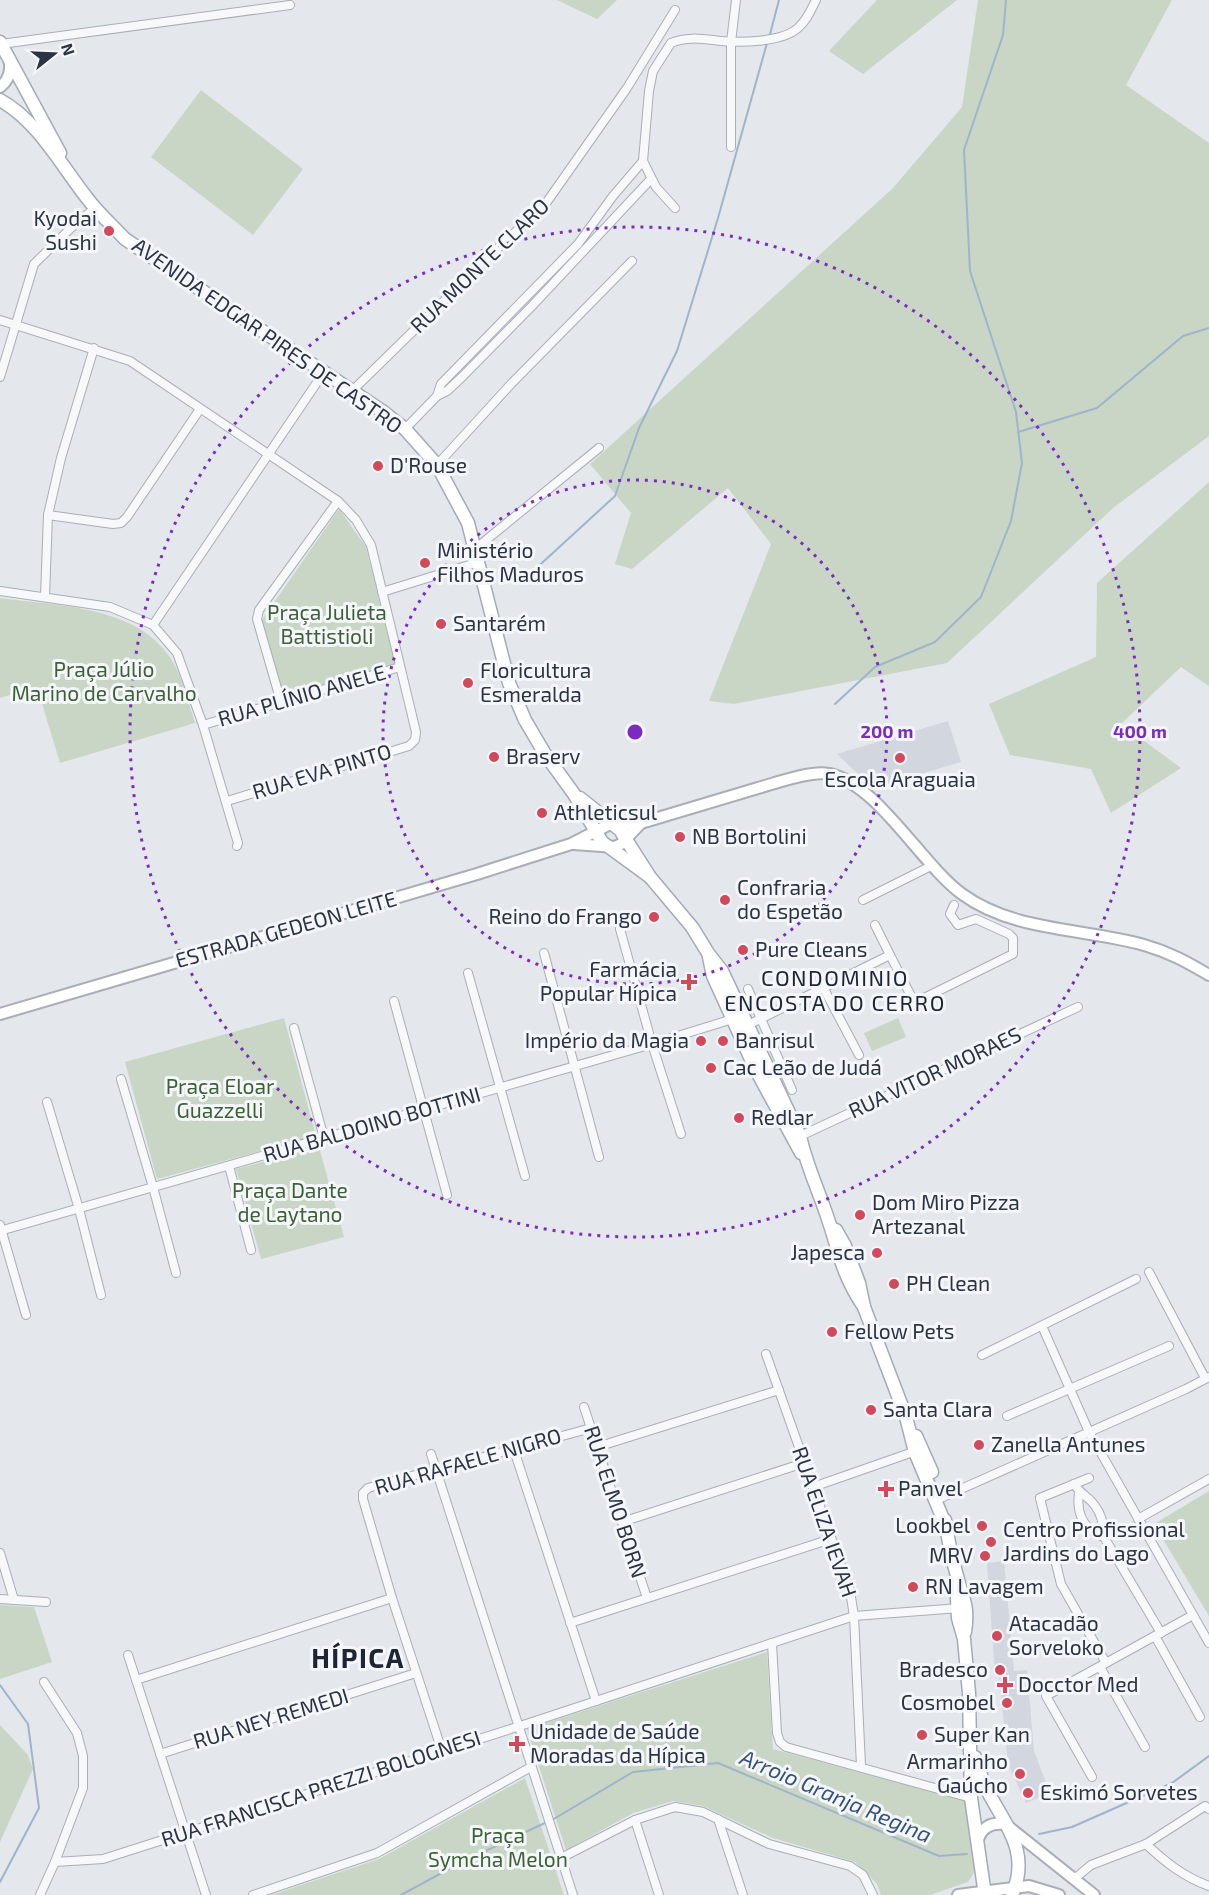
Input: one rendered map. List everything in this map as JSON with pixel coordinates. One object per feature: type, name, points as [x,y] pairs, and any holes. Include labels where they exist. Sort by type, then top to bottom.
[{"type":"main road","points":[[0,87],[5,83],[10,69],[2,46]]},
{"type":"main road","name":"AVENIDA EDGAR PIRES DE CASTRO","points":[[2,46],[73,178]]},
{"type":"main road","name":"AVENIDA EDGAR PIRES DE CASTRO","points":[[0,100],[14,108],[95,208],[125,239],[382,411],[405,429],[437,465],[468,523],[508,683],[525,720],[544,754],[574,794],[608,848],[650,877]]},
{"type":"main road","name":"ESTRADA GEDEON LEITE","points":[[0,1014],[477,874],[571,844],[602,827],[641,823],[796,777],[828,773],[848,781],[865,793],[881,808],[931,866],[962,894],[994,912],[1037,925],[1142,944],[1178,956],[1209,975]]},
{"type":"main road","name":"AVENIDA EDGAR PIRES DE CASTRO","points":[[574,794],[614,825],[626,838],[650,877],[692,927],[708,953],[713,976],[742,1020],[755,1068],[796,1138],[806,1161],[841,1248],[850,1286],[864,1306],[938,1499],[946,1526],[962,1608],[972,1747],[971,1798],[985,1893]]},
{"type":"main road","name":"ESTRADA GEDEON LEITE","points":[[571,844],[590,844],[608,848],[621,844],[641,823]]},
{"type":"main road","name":"AVENIDA EDGAR PIRES DE CASTRO","points":[[972,1747],[984,1783],[1009,1826],[1017,1845],[1018,1892]]},
{"type":"main road","points":[[976,1844],[985,1827],[998,1823],[1009,1826],[1088,1893]]},
{"type":"main road","points":[[962,1894],[982,1876]]},
{"type":"main road","points":[[962,1894],[1018,1892],[1029,1886],[1059,1895]]},
{"type":"street","points":[[731,147],[731,42],[735,0]]},
{"type":"street","points":[[675,208],[651,178],[644,161],[649,91],[653,71],[671,43],[689,38],[758,42],[797,29],[806,19],[816,0]]},
{"type":"street","points":[[2,46],[290,4]]},
{"type":"street","name":"RUA MONTE CLARO","points":[[352,392],[501,245],[544,206],[627,88],[675,10]]},
{"type":"street","points":[[437,396],[441,384],[578,244],[644,161]]},
{"type":"street","points":[[405,429],[437,396],[447,391],[462,377],[532,306],[651,178]]},
{"type":"street","points":[[0,377],[34,264],[95,208]]},
{"type":"street","points":[[437,465],[504,391],[632,261]]},
{"type":"street","points":[[524,298],[532,306]]},
{"type":"street","points":[[0,320],[130,361],[338,501],[356,520],[371,544],[400,667]]},
{"type":"street","points":[[45,597],[48,515],[61,458],[94,348]]},
{"type":"street","points":[[153,626],[324,372]]},
{"type":"street","points":[[48,515],[113,524],[121,523],[200,409]]},
{"type":"street","points":[[475,549],[599,447]]},
{"type":"street","points":[[281,702],[257,619],[259,610],[338,501]]},
{"type":"street","points":[[382,591],[479,562]]},
{"type":"street","points":[[0,591],[110,607],[153,626],[177,653],[227,801],[237,846]]},
{"type":"street","name":"RUA PLÍNIO ANELE","points":[[203,725],[400,667]]},
{"type":"street","name":"RUA EVA PINTO","points":[[227,801],[409,746],[415,740],[416,732],[400,667]]},
{"type":"street","points":[[862,900],[931,866]]},
{"type":"street","points":[[874,925],[911,996],[922,999],[1013,954],[1013,938],[1009,934],[976,919],[955,924],[950,914],[954,905]]},
{"type":"street","points":[[620,929],[652,1044],[681,1134]]},
{"type":"street","points":[[544,953],[599,1157]]},
{"type":"street","name":"RUA BALDOINO BOTTINI","points":[[1,1229],[79,1209],[652,1044],[742,1020],[761,1018],[890,955]]},
{"type":"street","points":[[468,972],[525,1176]]},
{"type":"street","points":[[823,987],[859,1055]]},
{"type":"street","points":[[748,989],[792,1090]]},
{"type":"street","points":[[394,1001],[447,1195]]},
{"type":"street","name":"RUA VITOR MORAES","points":[[796,1138],[1078,1007]]},
{"type":"street","points":[[294,1029],[324,1138]]},
{"type":"street","points":[[121,1079],[176,1273]]},
{"type":"street","points":[[48,1102],[79,1209],[100,1295]]},
{"type":"street","points":[[229,1166],[251,1250]]},
{"type":"street","points":[[1,1229],[26,1315]]},
{"type":"street","points":[[938,1499],[1207,1378],[1149,1272]]},
{"type":"street","points":[[982,1355],[1136,1279]]},
{"type":"street","points":[[1042,1326],[1089,1432],[1209,1643]]},
{"type":"street","points":[[1007,1416],[1169,1346]]},
{"type":"street","name":"RUA ELIZA IEVAH","points":[[766,1354],[850,1591],[854,1616],[861,1766]]},
{"type":"street","points":[[597,1447],[779,1390]]},
{"type":"street","name":"RUA ELMO BORN","points":[[584,1407],[647,1598]]},
{"type":"street","name":"RUA RAFAELE NIGRO","points":[[442,1751],[392,1598],[363,1493],[368,1488],[591,1428]]},
{"type":"street","points":[[514,1450],[596,1701]]},
{"type":"street","points":[[813,1487],[919,1450]]},
{"type":"street","points":[[431,1454],[517,1727],[573,1895]]},
{"type":"street","points":[[622,1522],[804,1463]]},
{"type":"street","points":[[1089,1478],[1040,1498],[1061,1584],[1145,1747]]},
{"type":"street","points":[[1138,1519],[1209,1479]]},
{"type":"street","points":[[1074,1484],[1079,1493],[1091,1500],[1099,1511],[1104,1524],[1104,1537],[1200,1717]]},
{"type":"street","points":[[1079,1493],[1078,1505],[1081,1518],[1088,1528],[1104,1537]]},
{"type":"street","points":[[570,1623],[831,1539]]},
{"type":"street","points":[[0,1553],[14,1600]]},
{"type":"street","points":[[136,1680],[392,1598]]},
{"type":"street","points":[[0,1599],[46,1602]]},
{"type":"street","name":"RUA FRANCISCA PREZZI BOLOGNESI","points":[[55,1862],[103,1859],[517,1727],[854,1616],[962,1608]]},
{"type":"street","points":[[1092,1777],[1046,1696],[1193,1615]]},
{"type":"street","points":[[772,1643],[777,1734],[780,1742],[786,1747],[971,1798]]},
{"type":"street","points":[[128,1655],[206,1895]]},
{"type":"street","name":"RUA NEY REMEDI","points":[[160,1754],[416,1673]]},
{"type":"street","points":[[40,1895],[83,1788],[83,1756],[76,1733],[44,1682]]},
{"type":"street","points":[[253,1895],[377,1853],[531,1767]]},
{"type":"street","points":[[1074,1879],[1091,1864],[1146,1844],[1205,1806],[1209,1809]]},
{"type":"street","points":[[561,1858],[635,1820],[675,1807],[703,1812],[769,1844],[850,1866],[863,1875],[873,1895]]},
{"type":"street","points":[[718,1819],[743,1895]]},
{"type":"street","points":[[635,1820],[659,1895]]},
{"type":"street","points":[[1146,1844],[1160,1858],[1190,1879],[1209,1886]]},
{"type":"shaded area","name":"Escola Araguaia","points":[[948,721],[961,762],[873,788],[837,754]]},
{"type":"shaded area","points":[[1004,1561],[1014,1671],[1027,1670],[1034,1751],[1050,1793],[1026,1803],[1008,1764],[999,1674],[995,1674],[987,1563]]},
{"type":"green space","points":[[557,0],[617,0],[597,19]]},
{"type":"green space","points":[[877,0],[957,0],[863,74],[829,51]]},
{"type":"green space","points":[[978,0],[1172,0],[1126,85],[1209,143],[1209,436],[1113,508],[947,663],[734,704],[709,701],[771,544],[728,488],[632,569],[615,564],[631,513],[590,464],[893,188],[962,107]]},
{"type":"green space","points":[[201,90],[303,169],[253,235],[151,157]]},
{"type":"green space","points":[[1209,482],[1209,686],[1181,667],[1121,724],[1181,768],[1111,813],[1091,769],[1010,755],[989,704],[1096,657],[1097,583]]},
{"type":"green space","name":"Praça Julieta Battistioli","points":[[339,509],[366,547],[395,665],[284,697],[262,620]]},
{"type":"green space","name":"Praça Júlio Marino de Carvalho","points":[[0,598],[94,611],[138,628],[156,641],[171,659],[182,682],[195,723],[60,763],[37,687],[0,698]]},
{"type":"green space","name":"Praça Eloar Guazzelli","points":[[284,1018],[316,1136],[157,1179],[125,1062]]},
{"type":"green space","points":[[898,1018],[906,1037],[872,1051],[864,1033]]},
{"type":"green space","name":"Praça Dante de Laytano","points":[[319,1147],[344,1237],[261,1259],[236,1169]]},
{"type":"green space","points":[[1209,1491],[1209,1616],[1154,1524]]},
{"type":"green space","points":[[0,1605],[34,1607],[52,1662],[0,1679]]},
{"type":"green space","points":[[767,1652],[773,1749],[969,1802],[978,1866],[968,1882],[930,1895],[881,1895],[877,1884],[855,1862],[773,1838],[703,1806],[673,1801],[633,1813],[566,1850],[527,1729]]},
{"type":"green space","points":[[0,1725],[28,1755],[33,1769],[0,1842]]},
{"type":"green space","name":"Praça Symcha Melon","points":[[525,1778],[564,1895],[271,1895],[379,1859]]},
{"type":"waterway","points":[[769,38],[779,0]]},
{"type":"waterway","points":[[835,704],[875,667],[935,642],[981,597],[1011,521],[1022,463],[1016,412],[970,271],[964,150],[1003,35],[1006,0]]},
{"type":"waterway","points":[[531,573],[615,496],[639,428],[677,351],[718,218],[767,43]]},
{"type":"waterway","points":[[1018,432],[1097,408],[1183,336],[1209,328]]},
{"type":"waterway","points":[[0,1685],[28,1724],[39,1808],[0,1882]]},
{"type":"waterway","name":"Arroio Granja Regina","points":[[1039,1834],[1072,1827],[1172,1783],[1209,1756]]},
{"type":"waterway","name":"Arroio Granja Regina","points":[[552,1820],[633,1772],[718,1763],[939,1856],[967,1854]]},
{"type":"waterway","name":"Arroio Granja Regina","points":[[401,1895],[460,1863],[547,1822]]},
{"type":"place","name":"Kyodai Sushi","points":[[109,231]]},
{"type":"place","name":"D'Rouse","points":[[378,466]]},
{"type":"place","name":"Ministério Filhos Maduros","points":[[425,563]]},
{"type":"place","name":"Santarém","points":[[441,624]]},
{"type":"place","name":"Floricultura Esmeralda","points":[[468,683]]},
{"type":"place","name":"Braserv","points":[[494,757]]},
{"type":"place","name":"Escola Araguaia","points":[[900,758]]},
{"type":"place","name":"Athleticsul","points":[[542,813]]},
{"type":"place","name":"NB Bortolini","points":[[680,837]]},
{"type":"place","name":"Confraria do Espetão","points":[[725,900]]},
{"type":"place","name":"Reino do Frango","points":[[654,917]]},
{"type":"place","name":"Pure Cleans","points":[[743,950]]},
{"type":"place","name":"Farmácia Popular Hípica","points":[[689,982]]},
{"type":"place","name":"Império da Magia","points":[[701,1041]]},
{"type":"place","name":"Banrisul","points":[[723,1041]]},
{"type":"place","name":"Cac Leão de Judá","points":[[711,1068]]},
{"type":"place","name":"Redlar","points":[[739,1118]]},
{"type":"place","name":"Dom Miro Pizza Artezanal","points":[[860,1215]]},
{"type":"place","name":"Japesca","points":[[877,1253]]},
{"type":"place","name":"PH Clean","points":[[894,1284]]},
{"type":"place","name":"Fellow Pets","points":[[832,1332]]},
{"type":"place","name":"Santa Clara","points":[[871,1410]]},
{"type":"place","name":"Zanella Antunes","points":[[979,1445]]},
{"type":"place","name":"Panvel","points":[[886,1489]]},
{"type":"place","name":"Lookbel","points":[[982,1526]]},
{"type":"place","name":"Centro Profissional Jardins do Lago","points":[[991,1542]]},
{"type":"place","name":"MRV","points":[[985,1556]]},
{"type":"place","name":"RN Lavagem","points":[[913,1587]]},
{"type":"place","name":"Atacadão Sorveloko","points":[[997,1636]]},
{"type":"place","name":"Bradesco","points":[[1000,1670]]},
{"type":"place","name":"Docctor Med","points":[[1005,1685]]},
{"type":"place","name":"Cosmobel","points":[[1007,1703]]},
{"type":"place","name":"Super Kan","points":[[922,1735]]},
{"type":"place","name":"Unidade de Saúde Moradas da Hípica","points":[[517,1744]]},
{"type":"place","name":"Armarinho Gaúcho","points":[[1020,1774]]},
{"type":"place","name":"Eskimó Sorvetes","points":[[1028,1793]]},
{"type":"district","name":"CONDOMINIO ENCOSTA DO CERRO","points":[[835,990]]},
{"type":"district","name":"HÍPICA","points":[[358,1659]]}]
